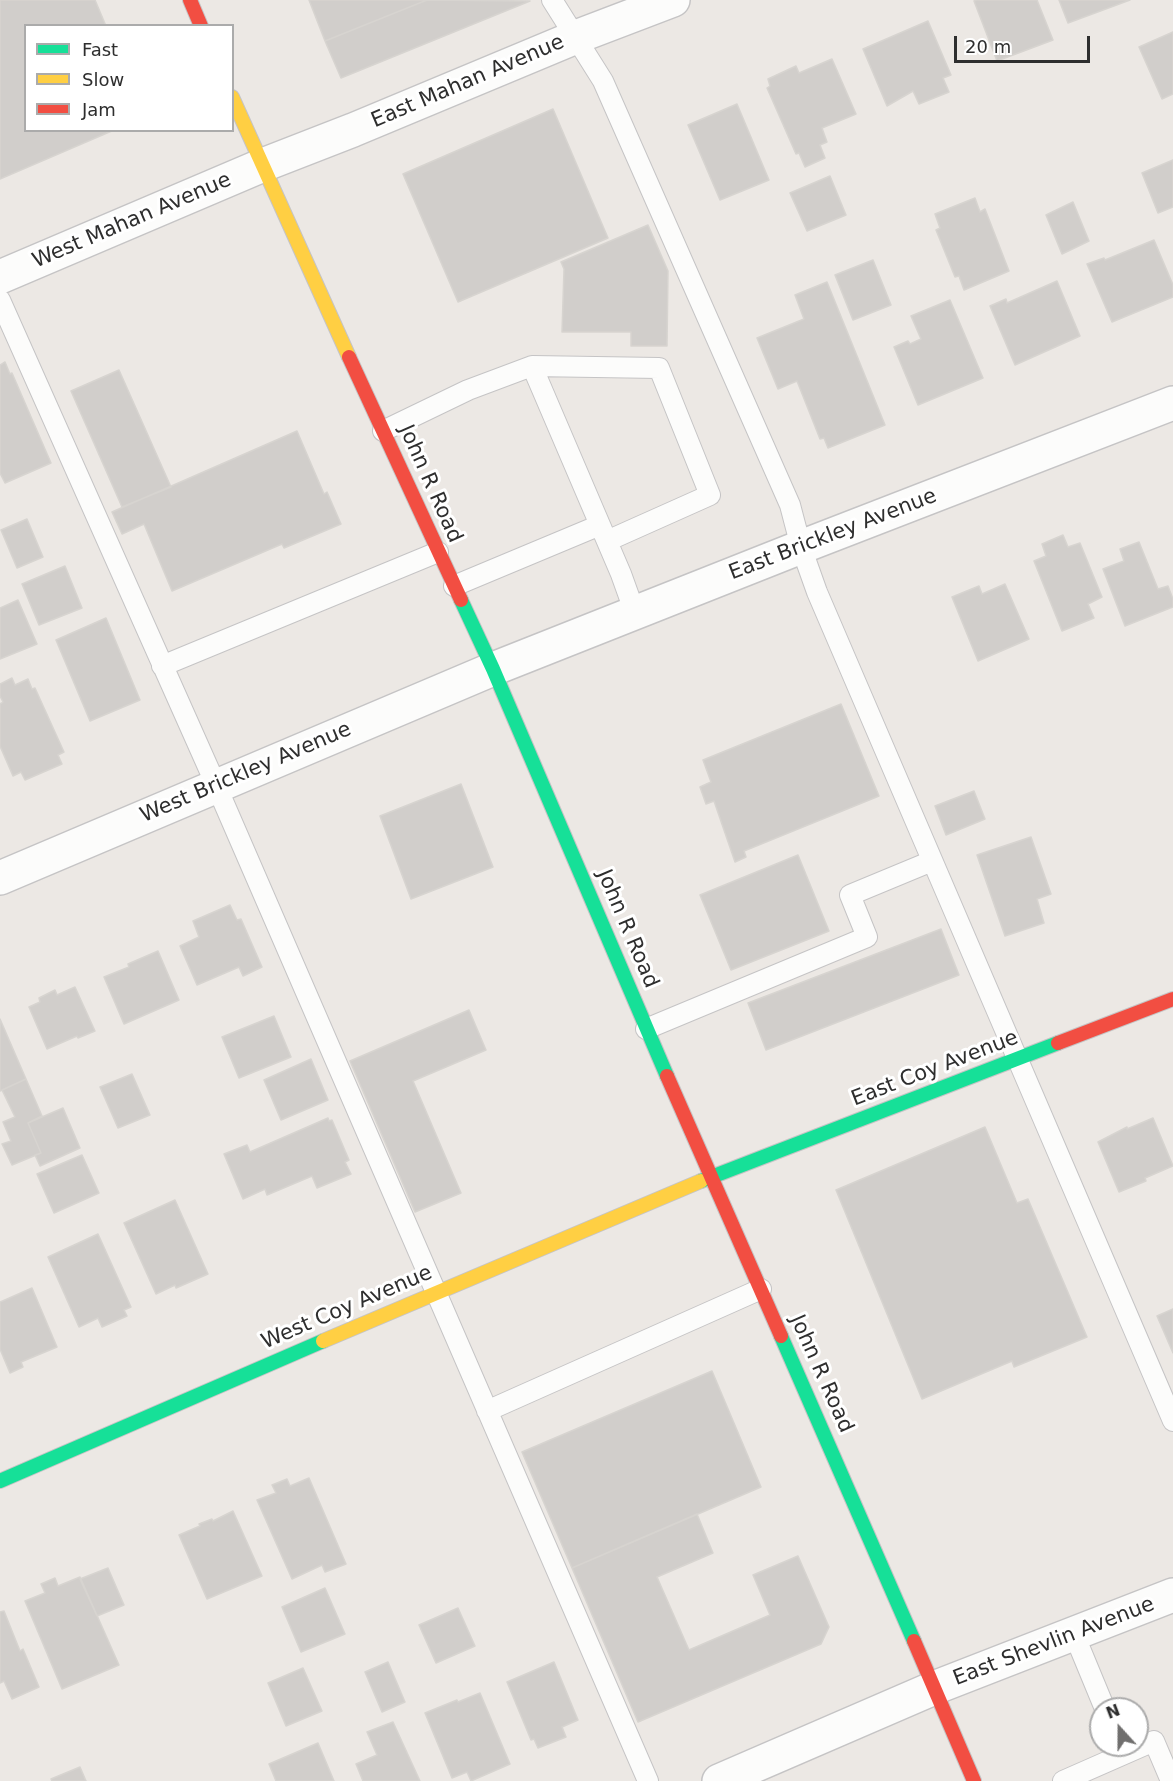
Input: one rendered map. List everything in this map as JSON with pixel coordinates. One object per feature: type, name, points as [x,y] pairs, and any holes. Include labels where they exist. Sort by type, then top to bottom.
[{"type":"main road","points":[[190,0],[200,24]]},
{"type":"main road","name":"John R Road","points":[[234,101],[493,669],[646,1029],[974,1781]]},
{"type":"main road","name":"East Coy Avenue","points":[[711,1178],[1173,999]]},
{"type":"main road","name":"West Coy Avenue","points":[[0,1480],[435,1293],[711,1178]]},
{"type":"street","name":"East Mahan Avenue","points":[[263,165],[576,37],[673,0]]},
{"type":"street","name":"West Mahan Avenue","points":[[0,278],[263,165]]},
{"type":"street","name":"East Brickley Avenue","points":[[493,669],[1173,403]]},
{"type":"street","name":"West Brickley Avenue","points":[[0,878],[493,669]]},
{"type":"street","name":"East Shevlin Avenue","points":[[719,1781],[934,1688],[1173,1595]]},
{"type":"lane","points":[[552,0],[603,81],[790,505],[801,547],[817,592],[1173,1421]]},
{"type":"lane","points":[[0,300],[216,785],[648,1781]]},
{"type":"lane","points":[[532,366],[604,533],[635,613]]},
{"type":"lane","points":[[383,431],[468,390],[532,366],[658,368],[710,495],[454,586]]},
{"type":"lane","points":[[162,666],[438,552]]},
{"type":"lane","points":[[646,1029],[867,937],[850,895],[932,861]]},
{"type":"lane","points":[[486,1411],[761,1289]]},
{"type":"lane","points":[[1074,1634],[1100,1697]]},
{"type":"lane","points":[[1149,1744],[1171,1781]]},
{"type":"lane","points":[[1063,1781],[1108,1757]]},
{"type":"building","points":[[0,0],[95,0],[105,24],[24,24],[24,132],[109,132],[0,179]]},
{"type":"building","points":[[309,0],[427,0],[325,41]]},
{"type":"building","points":[[427,0],[530,1],[341,78],[325,41]]},
{"type":"building","points":[[1037,0],[1053,40],[997,61],[974,1]]},
{"type":"building","points":[[1059,0],[1130,0],[1068,23]]},
{"type":"building","points":[[928,21],[951,75],[943,78],[949,92],[919,104],[913,91],[887,106],[863,49]]},
{"type":"building","points":[[1173,32],[1173,94],[1162,99],[1139,47]]},
{"type":"building","points":[[832,59],[856,114],[822,128],[827,142],[820,145],[825,158],[805,167],[799,153],[796,154],[767,88],[770,86],[768,79],[796,66],[799,73]]},
{"type":"building","points":[[737,104],[769,180],[720,200],[688,125]]},
{"type":"building","points":[[553,109],[608,238],[458,302],[403,174]]},
{"type":"building","points":[[1173,160],[1173,207],[1158,213],[1142,173]]},
{"type":"building","points":[[830,176],[846,215],[807,231],[790,193]]},
{"type":"building","points":[[975,198],[980,212],[985,209],[1009,271],[964,290],[959,276],[955,277],[936,230],[940,228],[935,214]]},
{"type":"building","points":[[1073,202],[1089,241],[1062,254],[1046,215]]},
{"type":"building","points":[[648,225],[668,271],[667,346],[631,346],[631,332],[562,332],[564,269],[561,262]]},
{"type":"building","points":[[1154,240],[1173,285],[1173,297],[1112,322],[1087,264],[1104,258],[1105,260]]},
{"type":"building","points":[[873,260],[891,305],[853,320],[835,275]]},
{"type":"building","points":[[1057,281],[1080,336],[1015,365],[990,306],[1006,299],[1007,303]]},
{"type":"building","points":[[827,282],[885,425],[828,448],[824,438],[820,439],[797,381],[778,389],[757,338],[804,319],[795,295]]},
{"type":"building","points":[[950,300],[983,378],[918,405],[894,347],[921,339],[911,316]]},
{"type":"building","points":[[5,362],[10,374],[12,373],[51,463],[5,483],[0,473],[0,365]]},
{"type":"building","points":[[119,370],[171,487],[122,507],[71,391]]},
{"type":"building","points":[[297,431],[324,494],[327,492],[341,524],[284,548],[282,544],[172,591],[144,524],[122,534],[112,512]]},
{"type":"building","points":[[27,519],[43,557],[17,568],[1,530]]},
{"type":"building","points":[[1063,535],[1068,547],[1080,543],[1102,597],[1088,604],[1094,618],[1062,631],[1034,561],[1046,556],[1042,544]]},
{"type":"building","points":[[1139,542],[1158,589],[1168,586],[1173,599],[1173,607],[1125,626],[1103,569],[1124,561],[1120,549]]},
{"type":"building","points":[[65,566],[82,608],[39,625],[22,584]]},
{"type":"building","points":[[1005,584],[1029,639],[978,661],[952,597],[979,586],[982,594]]},
{"type":"building","points":[[18,600],[37,644],[0,659],[0,608]]},
{"type":"building","points":[[106,618],[140,700],[90,721],[56,640]]},
{"type":"building","points":[[12,678],[15,685],[28,679],[32,689],[35,688],[64,752],[58,755],[62,764],[25,780],[21,772],[13,776],[0,746],[0,704],[3,702],[0,696],[0,684]]},
{"type":"building","points":[[841,704],[879,796],[744,851],[746,857],[735,862],[714,801],[706,804],[700,787],[711,782],[703,760]]},
{"type":"building","points":[[461,784],[493,867],[411,899],[380,816]]},
{"type":"building","points":[[974,791],[985,819],[946,835],[935,806]]},
{"type":"building","points":[[1031,837],[1051,894],[1037,899],[1044,923],[1005,936],[977,855]]},
{"type":"building","points":[[798,855],[829,931],[731,970],[700,895]]},
{"type":"building","points":[[230,905],[237,920],[241,919],[262,967],[243,976],[239,967],[197,985],[180,946],[199,937],[193,921]]},
{"type":"building","points":[[941,929],[959,975],[766,1050],[748,1003]]},
{"type":"building","points":[[158,951],[179,1000],[124,1024],[104,977],[129,967],[128,964]]},
{"type":"building","points":[[75,987],[95,1031],[47,1049],[29,1007],[40,1002],[39,998],[55,990],[57,995]]},
{"type":"building","points":[[469,1010],[486,1050],[413,1081],[461,1193],[415,1212],[350,1061]]},
{"type":"building","points":[[274,1016],[291,1057],[239,1078],[222,1037]]},
{"type":"building","points":[[0,1019],[26,1079],[0,1091]]},
{"type":"building","points":[[311,1059],[328,1100],[281,1120],[264,1080]]},
{"type":"building","points":[[132,1074],[150,1115],[118,1128],[100,1087]]},
{"type":"building","points":[[26,1079],[42,1116],[28,1123],[41,1153],[12,1165],[2,1144],[11,1141],[3,1122],[15,1117],[2,1090]]},
{"type":"building","points":[[63,1108],[80,1148],[40,1166],[35,1155],[41,1153],[28,1123]]},
{"type":"building","points":[[328,1118],[329,1121],[332,1120],[349,1160],[345,1162],[351,1174],[317,1188],[312,1176],[267,1195],[265,1189],[243,1199],[224,1154],[247,1145],[250,1152]]},
{"type":"building","points":[[1153,1118],[1173,1166],[1145,1178],[1146,1181],[1119,1192],[1098,1142],[1127,1127],[1127,1129]]},
{"type":"building","points":[[985,1127],[1017,1203],[1028,1199],[1087,1337],[1014,1367],[1012,1361],[922,1399],[836,1190]]},
{"type":"building","points":[[82,1155],[99,1193],[54,1213],[37,1174]]},
{"type":"building","points":[[175,1200],[208,1274],[156,1294],[124,1223]]},
{"type":"building","points":[[98,1234],[131,1307],[124,1310],[127,1316],[102,1327],[98,1318],[79,1327],[48,1257]]},
{"type":"building","points":[[32,1288],[57,1347],[21,1362],[23,1367],[10,1373],[0,1349],[0,1302]]},
{"type":"building","points":[[1173,1309],[1173,1353],[1157,1316]]},
{"type":"building","points":[[712,1371],[761,1487],[572,1568],[522,1452]]},
{"type":"building","points":[[309,1478],[346,1564],[325,1572],[322,1565],[292,1579],[257,1500],[276,1493],[272,1485],[287,1479],[290,1486]]},
{"type":"building","points":[[233,1511],[262,1576],[207,1599],[179,1535],[200,1526],[199,1524],[212,1519],[213,1521]]},
{"type":"building","points":[[697,1514],[713,1553],[657,1577],[689,1650],[770,1615],[753,1575],[798,1556],[829,1627],[821,1644],[638,1722],[572,1568]]},
{"type":"building","points":[[108,1568],[124,1605],[97,1616],[80,1579]]},
{"type":"building","points":[[80,1577],[119,1665],[62,1689],[25,1601],[45,1593],[41,1584],[55,1578],[58,1586]]},
{"type":"building","points":[[325,1588],[345,1634],[301,1652],[282,1607]]},
{"type":"building","points":[[458,1608],[475,1646],[436,1663],[419,1625]]},
{"type":"building","points":[[4,1611],[20,1651],[23,1649],[39,1687],[12,1699],[4,1681],[0,1683],[0,1612]]},
{"type":"building","points":[[388,1662],[405,1702],[382,1712],[365,1672]]},
{"type":"building","points":[[554,1662],[578,1720],[562,1727],[566,1737],[538,1748],[534,1739],[531,1740],[507,1682]]},
{"type":"building","points":[[303,1668],[322,1711],[286,1726],[268,1683]]},
{"type":"building","points":[[480,1693],[510,1764],[471,1781],[467,1772],[452,1778],[425,1713]]},
{"type":"building","points":[[393,1722],[420,1781],[363,1781],[356,1764],[377,1755],[367,1732]]},
{"type":"building","points":[[318,1743],[334,1781],[276,1781],[269,1764]]},
{"type":"building","points":[[80,1767],[86,1781],[52,1781],[51,1779]]},
{"type":"traffic: fast","points":[[461,600],[493,669],[667,1076]]},
{"type":"traffic: fast","points":[[701,1181],[1058,1043]]},
{"type":"traffic: fast","points":[[781,1336],[914,1641]]},
{"type":"traffic: fast","points":[[0,1481],[323,1341]]},
{"type":"traffic: slow","points":[[234,101],[349,357]]},
{"type":"traffic: slow","points":[[323,1341],[701,1181]]},
{"type":"traffic: jam","points":[[190,0],[200,24]]},
{"type":"traffic: jam","points":[[349,357],[461,600]]},
{"type":"traffic: jam","points":[[1058,1043],[1173,999]]},
{"type":"traffic: jam","points":[[667,1076],[781,1336]]},
{"type":"traffic: jam","points":[[914,1641],[974,1781]]}]
